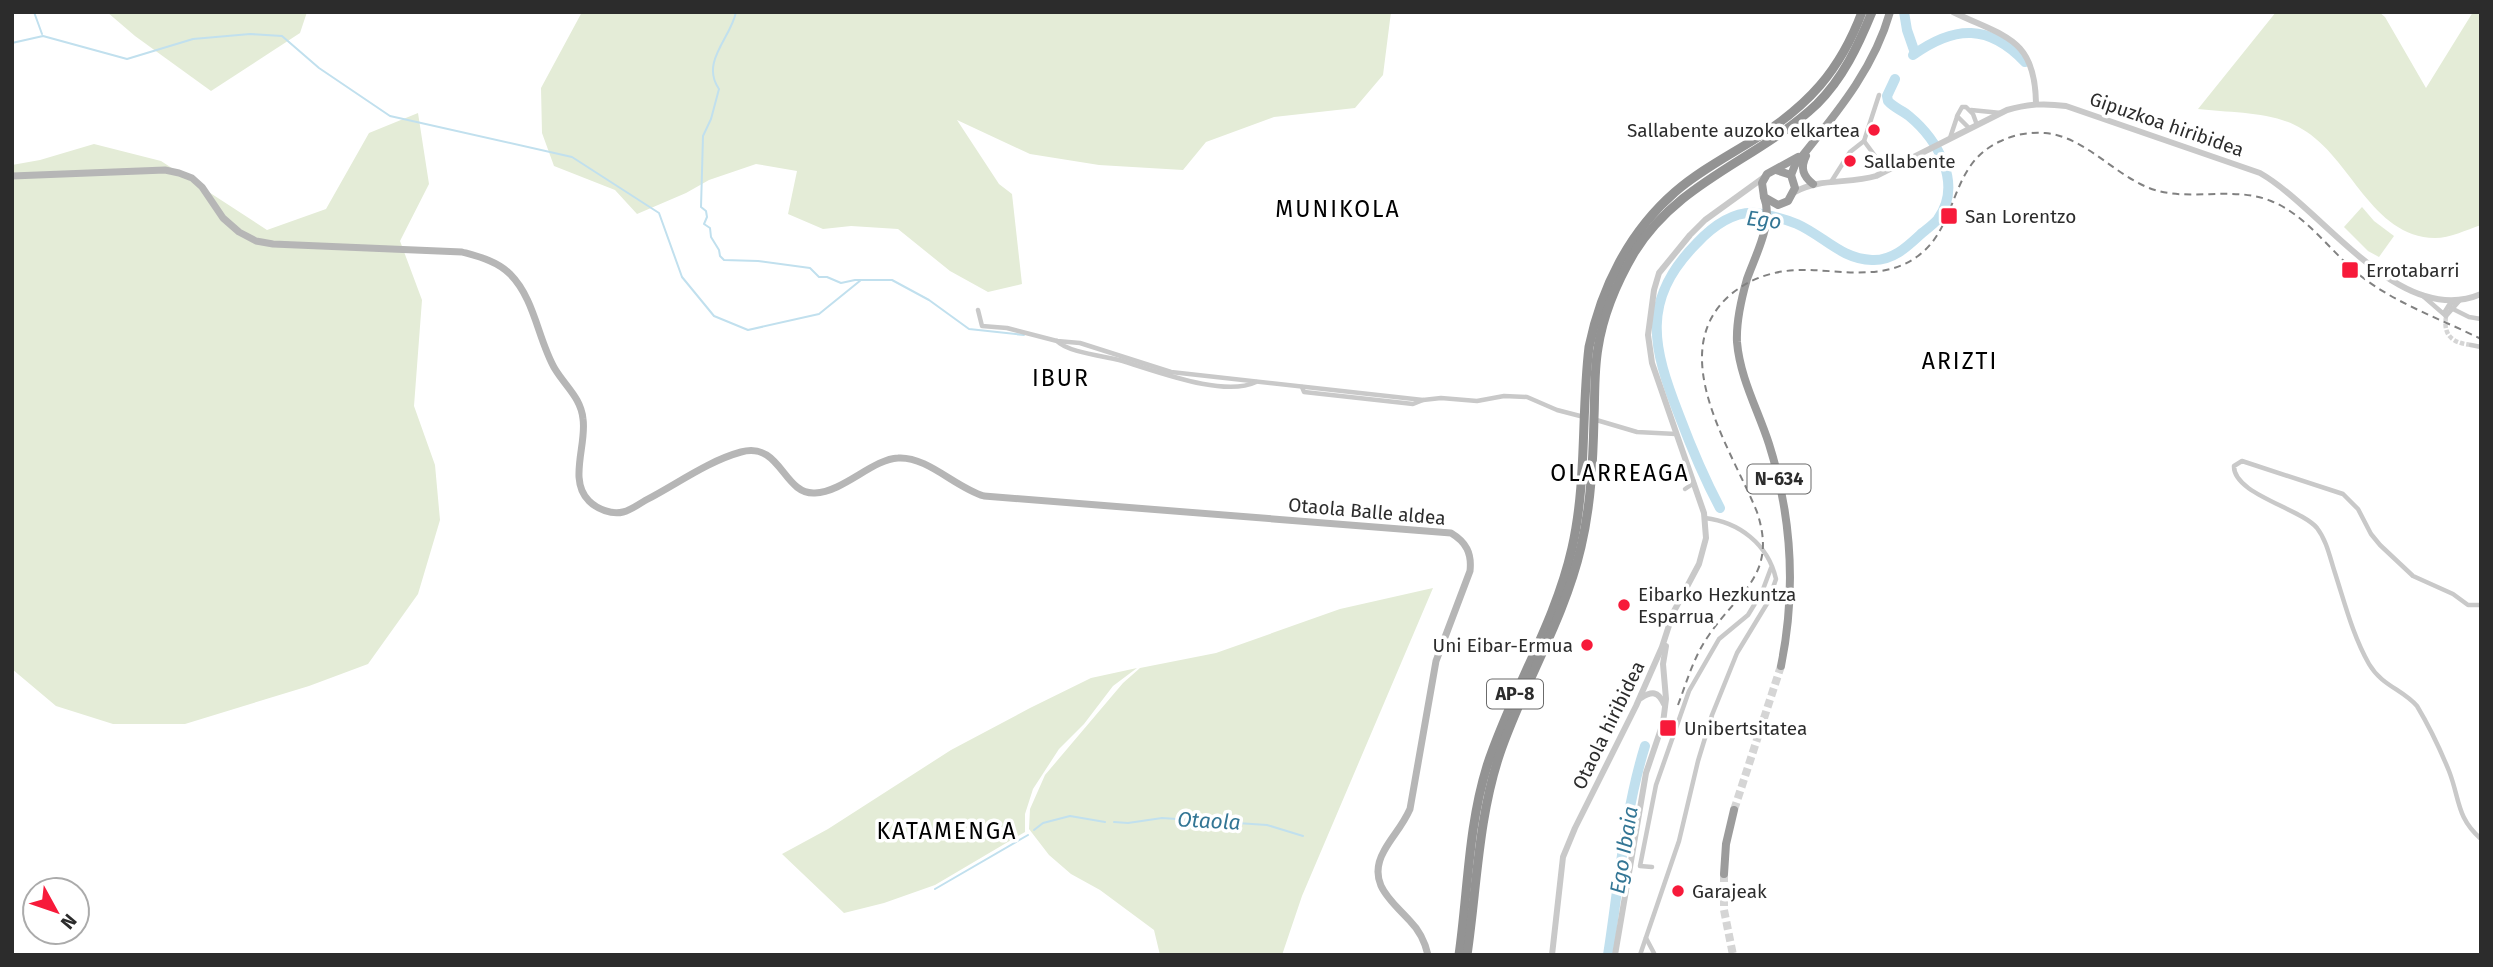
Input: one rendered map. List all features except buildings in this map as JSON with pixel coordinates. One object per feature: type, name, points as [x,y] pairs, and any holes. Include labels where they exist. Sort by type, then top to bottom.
[{"type":"highway","name":"AP-8","points":[[1857,38],[1862,12]]},
{"type":"highway","name":"AP-8","points":[[1468,955],[1482,834],[1491,784],[1508,730],[1559,615],[1576,568],[1588,512],[1590,381],[1609,304],[1621,276],[1650,232],[1679,200],[1783,131],[1818,103],[1840,77],[1872,12]]},
{"type":"highway","points":[[1804,154],[1764,178],[1763,195],[1770,212],[1795,192],[1792,176],[1804,154],[1862,78],[1890,12]]},
{"type":"highway","points":[[1814,142],[1802,166],[1805,176],[1814,184]]},
{"type":"highway","points":[[1776,170],[1792,176]]},
{"type":"highway","points":[[1763,195],[1773,204],[1783,204]]},
{"type":"highway","name":"N-634","points":[[1770,212],[1742,296],[1737,327],[1739,354],[1776,468],[1789,538],[1790,604],[1781,666]]},
{"type":"highway","name":"AP-8","points":[[1459,955],[1471,846],[1482,784],[1511,701],[1563,584],[1579,514],[1589,438]]},
{"type":"highway","points":[[1724,874],[1726,844],[1734,810]]},
{"type":"main road","name":"Otaola Balle aldea","points":[[12,176],[166,170],[192,178],[202,187],[223,218],[239,232],[256,241],[462,252],[483,257],[499,265],[521,289],[556,372],[581,405],[584,423],[580,488],[588,501],[604,511],[622,513],[701,470],[743,451],[767,454],[781,467],[792,484],[802,491],[815,493],[854,479],[884,462],[898,458],[923,464],[971,492],[984,496],[1430,530],[1451,533],[1462,539],[1472,560],[1470,571],[1436,660],[1410,809],[1402,827],[1383,852],[1378,872],[1386,897],[1411,922],[1424,940],[1428,955]]},
{"type":"street","points":[[1953,12],[2002,34],[2025,54],[2032,68],[2036,103]]},
{"type":"street","points":[[1831,183],[1850,152],[1864,141],[1878,95]]},
{"type":"street","name":"Gipuzkoa hiribidea","points":[[1814,184],[1864,180],[1887,172],[2001,113],[2036,103],[2066,106],[2260,173],[2285,189],[2366,262],[2421,295],[2432,299],[2460,300],[2481,294]]},
{"type":"street","points":[[1950,138],[1962,107],[2001,113]]},
{"type":"street","points":[[1970,110],[1977,125]]},
{"type":"street","points":[[1957,116],[1969,128]]},
{"type":"street","points":[[1864,141],[1887,172]]},
{"type":"street","points":[[1792,176],[1814,184]]},
{"type":"street","points":[[1646,938],[1653,955],[1640,955],[1679,841],[1698,761],[1713,715],[1737,653],[1768,603],[1775,583],[1775,575],[1764,554],[1747,533],[1733,524],[1705,516],[1649,349],[1654,290],[1659,273],[1689,235],[1705,220],[1764,178]]},
{"type":"street","points":[[1795,192],[1814,184]]},
{"type":"street","points":[[1747,192],[1763,195]]},
{"type":"street","points":[[2421,295],[2445,315]]},
{"type":"street","points":[[2445,315],[2452,303],[2460,300]]},
{"type":"street","points":[[2445,315],[2460,300]]},
{"type":"street","points":[[2451,308],[2469,317],[2481,319]]},
{"type":"street","points":[[978,310],[982,326],[1007,328],[1057,341],[1080,343],[1171,372],[1302,387],[1304,392],[1413,404],[1441,398],[1477,401],[1504,396],[1527,397],[1557,410],[1637,432],[1676,434]]},
{"type":"street","points":[[2471,345],[2481,347]]},
{"type":"street","points":[[2481,605],[2468,605],[2452,594],[2413,576],[2380,545],[2358,509],[2343,495],[2324,486],[2273,472],[2249,461],[2242,461],[2234,466],[2235,475],[2245,486],[2296,513],[2316,528],[2327,548],[2354,631],[2370,665],[2383,682],[2417,706],[2449,772],[2459,812],[2464,822],[2481,839]]},
{"type":"street","points":[[1685,489],[1695,483]]},
{"type":"street","name":"Otaola hiribidea","points":[[1552,955],[1563,857],[1639,699],[1699,564],[1706,538],[1705,516]]},
{"type":"street","points":[[1651,867],[1640,866],[1656,785],[1682,709],[1698,673],[1719,639],[1748,615],[1771,567]]},
{"type":"street","points":[[1768,578],[1775,583]]},
{"type":"street","points":[[1615,955],[1646,773],[1663,723],[1664,651],[1678,607]]},
{"type":"street","points":[[1639,699],[1655,692],[1661,696],[1665,705]]},
{"type":"green space","points":[[107,12],[307,12],[300,33],[211,91],[135,36]]},
{"type":"green space","points":[[582,12],[1391,12],[1383,75],[1355,108],[1274,117],[1206,142],[1183,170],[1099,165],[1030,154],[957,120],[999,184],[1012,194],[1022,284],[988,292],[950,271],[898,229],[851,226],[823,229],[788,214],[797,171],[756,164],[709,180],[637,214],[615,190],[554,166],[542,133],[541,88]]},
{"type":"green space","points":[[2276,12],[2379,12],[2385,17],[2426,88],[2473,12],[2481,12],[2481,225],[2441,238],[2413,234],[2394,224],[2378,210],[2319,142],[2302,129],[2265,116],[2198,109]]},
{"type":"green space","points":[[418,113],[429,184],[400,241],[422,300],[414,406],[435,465],[440,520],[418,594],[368,664],[309,686],[185,724],[113,724],[56,706],[12,669],[12,165],[40,160],[94,144],[161,161],[267,230],[326,209],[369,133]]},
{"type":"green space","points":[[2362,207],[2374,221],[2394,236],[2379,257],[2368,251],[2344,227]]},
{"type":"green space","points":[[1433,588],[1302,896],[1282,955],[1160,955],[1154,930],[1100,890],[1071,874],[1049,855],[1029,829],[1030,809],[1045,775],[1123,683],[1140,668],[1216,653],[1340,609]]},
{"type":"green space","points":[[1137,668],[1113,686],[1084,724],[1059,749],[1033,789],[1025,814],[1025,832],[935,885],[884,903],[844,913],[782,854],[828,829],[951,750],[1030,708],[1091,678]]},
{"type":"waterway","points":[[34,12],[42,34]]},
{"type":"waterway","points":[[736,12],[715,60],[714,79],[719,89],[703,136],[701,207],[706,211],[704,224],[710,228],[720,256],[724,260],[758,261],[810,268],[819,277],[827,277],[841,283],[855,280],[892,280],[929,300],[969,329],[1024,335]]},
{"type":"waterway","points":[[1904,12],[1915,53]]},
{"type":"waterway","name":"Ego","points":[[1913,55],[1943,38],[1971,33],[1998,41],[2025,62]]},
{"type":"waterway","points":[[12,43],[43,36],[127,59],[193,39],[250,34],[282,36],[319,68],[390,116],[572,157],[659,213],[682,277],[714,316],[748,330],[819,314],[861,280]]},
{"type":"waterway","name":"Ego","points":[[1720,508],[1688,439],[1663,368],[1657,326],[1659,305],[1666,285],[1678,265],[1702,238],[1730,218],[1747,213],[1787,220],[1851,256],[1872,260],[1880,260],[1900,252],[1932,225],[1945,206],[1948,192],[1944,163],[1920,126],[1888,101],[1887,96],[1895,79]]},
{"type":"waterway","name":"Ego Ibaia","points":[[1608,955],[1627,824],[1645,746]]},
{"type":"waterway","name":"Otaola","points":[[1034,830],[1043,823],[1070,816],[1105,822]]},
{"type":"waterway","name":"Otaola","points":[[1114,822],[1128,823],[1162,818],[1267,825],[1303,836]]},
{"type":"waterway","name":"Otaola","points":[[935,889],[1028,835]]},
{"type":"tunnel","points":[[2446,317],[2448,334],[2454,340],[2471,345]]},
{"type":"tunnel","points":[[1734,810],[1781,666]]},
{"type":"tunnel","points":[[1724,874],[1724,910],[1733,955]]},
{"type":"railway","points":[[1678,705],[1699,651],[1752,581],[1763,552],[1757,512],[1709,402],[1703,373],[1703,345],[1711,318],[1739,288],[1777,272],[1865,272],[1906,264],[1931,243],[1941,228],[1972,164],[1984,151],[2001,141],[2028,133],[2059,136],[2086,148],[2123,174],[2149,188],[2179,194],[2241,194],[2271,201],[2297,216],[2354,270],[2379,289],[2481,339]]},
{"type":"place","name":"Sallabente auzoko elkartea","points":[[1874,130]]},
{"type":"place","name":"Sallabente","points":[[1850,161]]},
{"type":"place","name":"San Lorentzo","points":[[1949,216]]},
{"type":"place","name":"Errotabarri","points":[[2350,270]]},
{"type":"place","name":"Eibarko Hezkuntza Esparrua","points":[[1624,605]]},
{"type":"place","name":"Uni Eibar-Ermua","points":[[1587,645]]},
{"type":"place","name":"Unibertsitatea","points":[[1668,728]]},
{"type":"place","name":"Garajeak","points":[[1678,891]]},
{"type":"district","name":"MUNIKOLA","points":[[1338,209]]},
{"type":"district","name":"ARIZTI","points":[[1960,361]]},
{"type":"district","name":"IBUR","points":[[1061,378]]},
{"type":"district","name":"OLARREAGA","points":[[1620,473]]},
{"type":"district","name":"KATAMENGA","points":[[947,831]]}]
